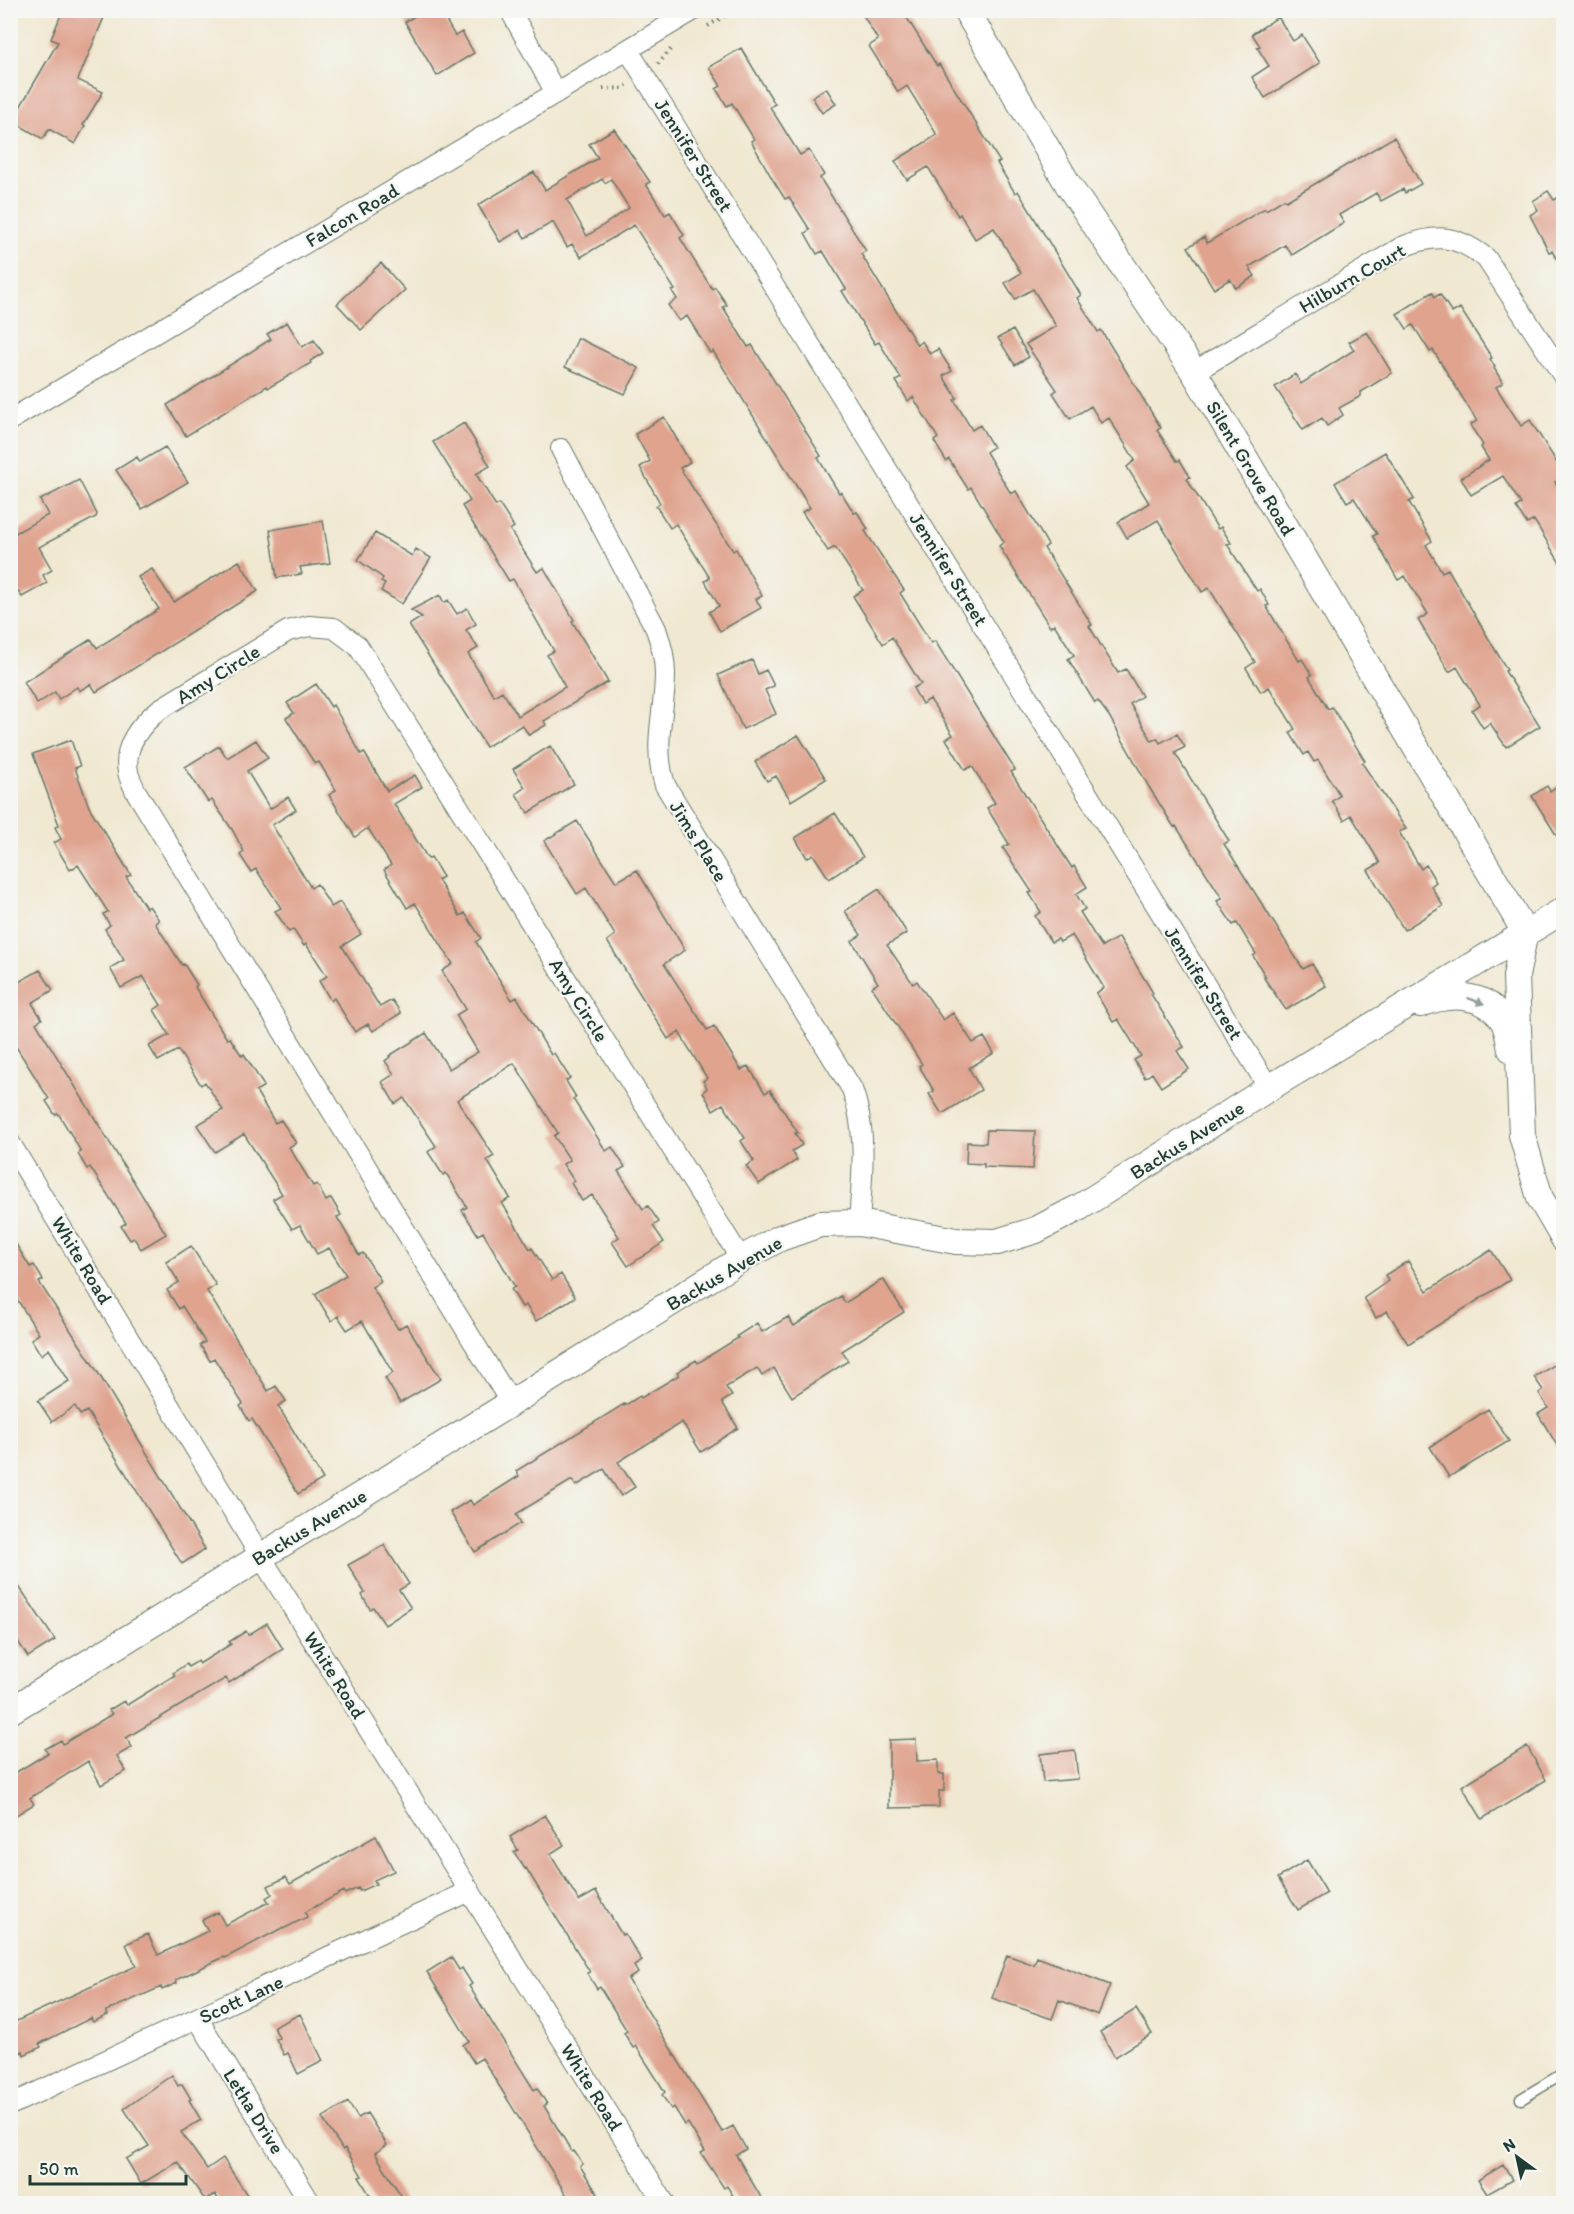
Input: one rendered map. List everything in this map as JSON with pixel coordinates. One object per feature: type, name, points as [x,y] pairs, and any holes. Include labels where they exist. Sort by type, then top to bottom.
[{"type":"street","points":[[510,10],[556,93]]},
{"type":"street","name":"Falcon Road","points":[[10,420],[694,10]]},
{"type":"street","name":"Silent Grove Road","points":[[966,10],[1069,186],[1194,372],[1525,932]]},
{"type":"street","name":"Jennifer Street","points":[[628,50],[1269,1088]]},
{"type":"street","name":"Hilburn Court","points":[[1194,372],[1402,247],[1424,239],[1450,238],[1471,246],[1486,258],[1563,377]]},
{"type":"street","name":"Jims Place","points":[[561,448],[656,629],[662,648],[665,674],[658,756],[665,784],[852,1089],[860,1109],[864,1157],[859,1223]]},
{"type":"street","name":"Amy Circle","points":[[512,1404],[135,790],[128,772],[128,754],[134,736],[144,722],[160,709],[288,631],[309,626],[334,628],[358,646],[741,1259]]},
{"type":"street","name":"Backus Avenue","points":[[10,1711],[512,1404],[741,1259],[780,1238],[820,1224],[859,1223],[956,1242],[997,1242],[1036,1230],[1080,1207],[1269,1088],[1563,910]]},
{"type":"street","points":[[1525,932],[1516,976],[1522,1135],[1540,1198],[1563,1239]]},
{"type":"street","points":[[1381,1020],[1436,998],[1460,996],[1479,1000],[1493,1009],[1504,1023],[1519,1082]]},
{"type":"street","name":"White Road","points":[[10,1143],[261,1557],[665,2204]]},
{"type":"street","name":"Scott Lane","points":[[10,2105],[470,1891]]},
{"type":"street","name":"Letha Drive","points":[[198,2019],[311,2204]]},
{"type":"lane","points":[[1521,2099],[1563,2073]]},
{"type":"building","points":[[63,10],[107,10],[78,80],[103,92],[83,125],[85,126],[75,144],[49,129],[43,139],[12,121],[58,42],[51,39]]},
{"type":"building","points":[[424,10],[440,10],[455,36],[462,32],[474,53],[437,76],[405,22]]},
{"type":"building","points":[[860,10],[902,10],[937,66],[939,64],[1000,162],[997,163],[1015,193],[1018,191],[1081,295],[1077,298],[1098,332],[1101,330],[1161,428],[1157,430],[1177,461],[1180,460],[1190,477],[1187,479],[1198,497],[1218,529],[1221,527],[1231,543],[1227,544],[1257,591],[1260,589],[1269,605],[1266,606],[1299,661],[1302,659],[1312,675],[1309,677],[1328,709],[1332,707],[1365,761],[1362,763],[1406,829],[1399,832],[1421,869],[1426,865],[1436,882],[1431,886],[1443,906],[1404,930],[1368,870],[1380,863],[1351,815],[1344,820],[1332,801],[1339,794],[1318,760],[1314,762],[1308,752],[1304,755],[1290,733],[1295,729],[1269,687],[1261,692],[1246,668],[1255,662],[1209,588],[1202,592],[1158,520],[1127,538],[1118,522],[1149,503],[1127,467],[1135,460],[1109,418],[1101,423],[1091,406],[1070,419],[1053,393],[1057,390],[1026,344],[1056,326],[1033,289],[1015,299],[1005,283],[1021,273],[994,228],[975,239],[928,167],[907,180],[895,161],[937,135],[907,86],[898,92],[869,46],[878,40]]},
{"type":"building","points":[[1278,17],[1293,41],[1302,35],[1320,63],[1265,98],[1252,77],[1269,66],[1252,34]]},
{"type":"building","points":[[741,48],[775,104],[770,107],[800,155],[809,150],[824,175],[820,178],[866,251],[861,254],[917,345],[922,341],[930,354],[938,349],[952,371],[943,376],[957,398],[954,400],[972,430],[980,425],[993,447],[986,452],[1011,494],[1016,491],[1048,545],[1044,548],[1092,625],[1089,626],[1118,673],[1126,669],[1142,696],[1130,704],[1152,741],[1157,738],[1160,743],[1177,734],[1185,747],[1175,753],[1229,841],[1224,844],[1303,969],[1312,964],[1326,986],[1286,1010],[1264,978],[1266,977],[1253,956],[1256,954],[1237,923],[1233,925],[1217,901],[1222,898],[1149,787],[1109,716],[1098,701],[1095,703],[1068,659],[1074,655],[1054,624],[1050,627],[999,546],[1004,542],[971,487],[968,489],[949,459],[946,461],[934,441],[938,438],[913,397],[908,401],[896,381],[901,378],[879,342],[875,344],[842,291],[846,289],[823,251],[817,254],[805,233],[810,230],[789,197],[785,199],[773,180],[751,141],[754,139],[732,103],[727,106],[716,89],[721,86],[709,67]]},
{"type":"building","points":[[826,88],[836,104],[822,113],[812,97]]},
{"type":"building","points":[[614,129],[650,182],[646,184],[665,215],[670,212],[684,235],[680,238],[712,289],[715,287],[727,305],[723,307],[748,347],[752,345],[821,456],[818,458],[839,493],[841,492],[854,513],[857,512],[868,529],[865,531],[904,590],[900,593],[931,643],[935,641],[1015,770],[1011,772],[1072,868],[1074,866],[1087,887],[1076,894],[1085,909],[1080,912],[1102,947],[1119,937],[1153,993],[1151,994],[1184,1047],[1177,1051],[1189,1069],[1161,1087],[1152,1073],[1145,1078],[1134,1060],[1141,1056],[1118,1019],[1113,1022],[1096,993],[1104,988],[1072,935],[1060,942],[1058,939],[1051,942],[1035,916],[1041,912],[1029,893],[1032,892],[1003,848],[1009,844],[987,808],[995,803],[972,766],[965,770],[946,739],[953,735],[930,699],[922,704],[913,688],[921,684],[892,637],[883,644],[853,596],[863,590],[835,547],[828,551],[802,512],[810,508],[713,351],[710,353],[687,316],[679,321],[668,305],[677,299],[672,291],[675,290],[634,225],[581,257],[572,244],[567,247],[553,222],[525,238],[520,230],[500,242],[478,205],[534,172],[545,190],[598,158],[589,144]],"holes":[[[602,179],[605,183],[611,179],[629,208],[587,236],[567,200]]]},
{"type":"building","points":[[1394,137],[1421,184],[1405,193],[1403,189],[1381,201],[1376,193],[1339,215],[1344,223],[1292,255],[1285,245],[1249,267],[1255,276],[1236,288],[1230,279],[1214,289],[1188,247],[1204,237],[1207,243],[1265,208],[1266,210],[1284,199],[1286,201]]},
{"type":"building","points":[[1548,191],[1554,200],[1563,194],[1563,270],[1552,251],[1549,252],[1530,215],[1538,210],[1533,201]]},
{"type":"building","points":[[381,263],[405,290],[361,330],[337,304]]},
{"type":"building","points":[[1432,292],[1435,297],[1440,294],[1452,313],[1460,308],[1492,358],[1490,359],[1503,383],[1496,387],[1521,426],[1530,420],[1563,472],[1563,476],[1555,482],[1563,495],[1563,568],[1534,520],[1527,524],[1516,507],[1521,504],[1503,476],[1471,495],[1461,478],[1489,460],[1481,447],[1483,445],[1470,425],[1477,421],[1433,350],[1430,352],[1413,325],[1407,329],[1397,314]]},
{"type":"building","points":[[287,322],[302,347],[314,340],[323,353],[310,361],[311,363],[268,388],[267,386],[186,436],[167,405],[271,339],[267,334]]},
{"type":"building","points":[[1013,330],[1029,357],[1015,365],[998,338]]},
{"type":"building","points":[[1367,332],[1392,373],[1361,392],[1361,396],[1339,408],[1343,415],[1327,426],[1322,418],[1303,430],[1275,387],[1295,374],[1301,384],[1354,350],[1349,342]]},
{"type":"building","points":[[578,338],[639,368],[625,394],[565,367]]},
{"type":"building","points":[[664,417],[690,462],[680,468],[733,551],[736,549],[762,596],[756,599],[761,608],[720,631],[709,612],[719,606],[705,581],[710,578],[676,524],[670,528],[656,506],[660,503],[640,467],[650,461],[635,434]]},
{"type":"building","points":[[464,423],[490,466],[476,474],[496,506],[499,504],[514,527],[510,530],[537,572],[544,568],[608,682],[544,721],[546,725],[529,735],[522,725],[486,747],[409,625],[422,617],[411,610],[440,595],[444,603],[448,600],[457,614],[467,608],[476,624],[466,630],[478,648],[468,654],[494,696],[502,691],[518,716],[565,687],[547,655],[554,651],[513,579],[509,581],[462,506],[470,501],[433,442]]},
{"type":"building","points":[[165,447],[188,482],[142,509],[116,470],[137,457],[140,462]]},
{"type":"building","points":[[1385,452],[1414,499],[1409,502],[1432,541],[1426,545],[1442,572],[1448,569],[1507,670],[1505,671],[1540,726],[1506,747],[1490,723],[1483,728],[1472,710],[1480,705],[1457,667],[1449,672],[1418,620],[1428,614],[1405,576],[1398,580],[1373,536],[1377,534],[1354,498],[1347,502],[1335,483]]},
{"type":"building","points":[[79,480],[97,514],[96,517],[39,547],[52,570],[43,575],[47,583],[22,597],[18,591],[10,595],[10,536],[48,515],[40,500]]},
{"type":"building","points":[[323,521],[330,563],[300,567],[302,574],[277,578],[270,530]]},
{"type":"building","points":[[375,533],[412,556],[416,549],[431,558],[402,604],[381,591],[385,584],[381,582],[383,578],[358,560]]},
{"type":"building","points":[[239,561],[258,591],[96,692],[91,684],[79,691],[77,687],[59,699],[55,692],[37,704],[24,682],[91,639],[97,648],[159,609],[138,577],[152,569],[174,602]]},
{"type":"building","points":[[752,660],[758,674],[766,670],[774,686],[765,690],[776,714],[743,729],[718,675]]},
{"type":"building","points":[[316,684],[331,707],[333,705],[361,754],[364,752],[387,791],[415,775],[422,787],[394,804],[428,859],[431,857],[443,877],[438,880],[460,916],[465,913],[481,938],[476,942],[512,1000],[517,997],[551,1055],[554,1053],[570,1078],[566,1081],[576,1097],[573,1099],[606,1151],[612,1147],[625,1167],[618,1171],[643,1209],[648,1206],[659,1222],[653,1226],[664,1242],[628,1266],[612,1242],[619,1237],[592,1195],[582,1201],[571,1183],[574,1181],[563,1164],[570,1160],[554,1136],[558,1133],[514,1063],[457,1100],[494,1156],[487,1160],[510,1198],[502,1203],[552,1280],[561,1274],[575,1297],[536,1321],[526,1305],[522,1307],[511,1289],[515,1287],[483,1232],[478,1235],[462,1210],[467,1207],[446,1173],[443,1175],[428,1152],[436,1146],[404,1098],[395,1104],[382,1082],[394,1074],[385,1061],[389,1056],[426,1033],[449,1069],[478,1052],[456,1015],[466,1009],[442,971],[453,964],[415,903],[407,908],[384,870],[391,865],[368,828],[355,837],[329,795],[336,790],[319,762],[315,764],[286,718],[294,713],[287,703]]},
{"type":"building","points":[[798,735],[826,779],[791,801],[776,776],[767,781],[755,762]]},
{"type":"building","points":[[71,740],[80,766],[75,768],[89,807],[131,875],[126,877],[146,908],[149,906],[159,920],[155,923],[182,965],[184,964],[197,985],[195,987],[227,1039],[230,1038],[242,1056],[244,1054],[264,1086],[256,1091],[275,1123],[281,1120],[296,1143],[289,1147],[313,1186],[317,1184],[326,1201],[331,1198],[341,1215],[337,1217],[359,1255],[363,1253],[381,1281],[372,1287],[398,1329],[406,1324],[441,1379],[400,1403],[385,1378],[393,1373],[362,1321],[347,1330],[338,1316],[331,1321],[315,1294],[346,1275],[329,1248],[317,1254],[300,1225],[292,1229],[273,1199],[282,1194],[244,1134],[215,1152],[197,1125],[223,1110],[205,1082],[201,1085],[178,1050],[158,1061],[149,1046],[169,1035],[154,1010],[161,1005],[143,976],[121,988],[110,968],[124,960],[105,929],[110,925],[103,914],[108,912],[78,865],[70,870],[54,843],[61,839],[55,827],[59,825],[33,754]]},
{"type":"building","points":[[256,740],[268,758],[247,771],[270,809],[288,797],[296,810],[272,825],[311,888],[317,884],[331,907],[340,902],[361,934],[342,946],[380,1007],[392,1000],[401,1013],[373,1031],[368,1024],[355,1032],[334,998],[331,1001],[319,981],[327,976],[306,944],[304,946],[293,929],[289,932],[275,911],[281,908],[256,869],[251,872],[240,855],[244,852],[233,831],[212,800],[208,802],[185,767],[219,746],[227,758]]},
{"type":"building","points":[[550,746],[574,784],[528,813],[516,794],[525,787],[513,769]]},
{"type":"building","points":[[1563,782],[1563,846],[1532,796],[1547,786],[1550,791]]},
{"type":"building","points":[[835,813],[863,857],[829,879],[813,854],[807,858],[795,838]]},
{"type":"building","points":[[577,821],[616,882],[637,870],[685,950],[664,964],[707,1030],[714,1026],[741,1070],[748,1066],[765,1093],[770,1090],[798,1133],[795,1133],[802,1145],[792,1151],[797,1160],[759,1184],[746,1166],[754,1161],[741,1141],[745,1138],[723,1104],[713,1110],[703,1092],[707,1088],[703,1081],[707,1078],[679,1032],[668,1039],[607,941],[615,935],[586,888],[577,894],[544,841]]},
{"type":"building","points":[[879,889],[907,933],[887,945],[913,984],[917,981],[943,1020],[953,1013],[973,1043],[984,1037],[994,1053],[969,1068],[981,1090],[942,1114],[929,1094],[934,1091],[919,1066],[922,1064],[872,987],[878,983],[852,941],[861,935],[845,911]]},
{"type":"building","points":[[40,970],[53,990],[32,1003],[42,1019],[36,1023],[166,1234],[141,1249],[134,1238],[130,1240],[121,1226],[126,1223],[90,1167],[87,1169],[78,1154],[81,1152],[75,1141],[58,1113],[55,1115],[46,1101],[49,1099],[10,1037],[10,987]]},
{"type":"building","points":[[987,1130],[1035,1131],[1033,1169],[984,1167],[984,1164],[966,1163],[967,1142],[986,1143]]},
{"type":"building","points":[[10,1235],[30,1267],[34,1265],[43,1280],[39,1282],[97,1371],[205,1549],[182,1564],[87,1411],[80,1415],[75,1406],[52,1422],[38,1401],[69,1381],[49,1349],[41,1355],[31,1339],[39,1334],[10,1288]]},
{"type":"building","points":[[191,1246],[216,1285],[207,1291],[268,1391],[276,1386],[286,1401],[278,1406],[323,1479],[298,1494],[252,1419],[249,1421],[240,1406],[243,1404],[214,1358],[210,1361],[200,1345],[205,1342],[182,1306],[179,1309],[167,1290],[179,1282],[166,1262]]},
{"type":"building","points":[[1491,1250],[1510,1280],[1408,1344],[1387,1311],[1376,1318],[1364,1298],[1388,1281],[1385,1275],[1408,1261],[1427,1291]]},
{"type":"building","points":[[883,1279],[904,1312],[842,1351],[848,1361],[792,1397],[774,1368],[762,1376],[757,1368],[726,1387],[732,1396],[722,1402],[738,1428],[701,1452],[682,1422],[618,1462],[635,1487],[621,1496],[604,1469],[576,1486],[572,1480],[516,1514],[521,1523],[475,1552],[450,1512],[470,1500],[473,1505],[519,1476],[516,1471],[624,1404],[624,1406],[640,1396],[641,1398],[679,1375],[677,1372],[696,1360],[698,1363],[757,1323],[762,1332],[788,1317],[794,1326],[841,1296],[845,1303]]},
{"type":"building","points":[[1556,1364],[1563,1376],[1563,1455],[1538,1414],[1548,1408],[1539,1393],[1543,1390],[1534,1377]]},
{"type":"building","points":[[1488,1409],[1509,1441],[1449,1477],[1430,1447]]},
{"type":"building","points":[[384,1545],[409,1584],[399,1590],[411,1608],[385,1625],[373,1607],[370,1609],[362,1595],[365,1593],[348,1565]]},
{"type":"building","points":[[10,1573],[55,1640],[28,1657],[10,1629]]},
{"type":"building","points":[[267,1623],[283,1649],[229,1683],[226,1678],[126,1738],[132,1747],[117,1756],[126,1771],[101,1785],[88,1761],[30,1798],[34,1804],[10,1819],[10,1776],[48,1753],[45,1749],[61,1740],[63,1744],[112,1714],[109,1710],[124,1701],[127,1705],[175,1675],[173,1673],[186,1664],[188,1667],[198,1661],[199,1664],[231,1644],[229,1642],[246,1631],[248,1635]]},
{"type":"building","points":[[916,1739],[917,1761],[938,1760],[938,1774],[944,1774],[944,1791],[939,1791],[939,1807],[889,1808],[889,1740]]},
{"type":"building","points":[[1527,1746],[1546,1780],[1482,1819],[1462,1786]]},
{"type":"building","points":[[1075,1750],[1078,1779],[1043,1782],[1040,1754]]},
{"type":"building","points":[[545,1815],[564,1845],[550,1854],[579,1901],[596,1891],[622,1935],[625,1934],[642,1961],[634,1966],[638,1973],[628,1979],[722,2132],[733,2126],[746,2149],[736,2155],[765,2204],[738,2204],[727,2186],[724,2188],[701,2153],[705,2151],[688,2123],[685,2125],[674,2107],[671,2109],[662,2095],[665,2092],[636,2046],[633,2048],[624,2033],[627,2031],[600,1987],[597,1989],[587,1973],[590,1972],[514,1852],[518,1850],[510,1837]]},
{"type":"building","points":[[376,1836],[394,1871],[374,1880],[376,1884],[360,1891],[358,1888],[345,1894],[344,1891],[305,1912],[307,1917],[176,1980],[177,1983],[162,1990],[161,1987],[106,2011],[108,2015],[93,2022],[91,2018],[39,2044],[41,2047],[24,2055],[23,2051],[10,2057],[10,2024],[136,1966],[126,1944],[148,1934],[158,1955],[208,1931],[202,1920],[218,1912],[225,1925],[269,1902],[266,1898],[272,1894],[268,1886],[286,1877],[290,1884]]},
{"type":"building","points":[[1307,1860],[1327,1893],[1298,1910],[1278,1878]]},
{"type":"building","points":[[1007,1955],[1034,1965],[1037,1957],[1110,1985],[1098,2015],[1059,2000],[1052,2019],[992,1998]]},
{"type":"building","points":[[451,1957],[459,1970],[462,1968],[472,1984],[469,1986],[534,2090],[537,2088],[547,2104],[544,2106],[572,2152],[574,2151],[583,2164],[580,2166],[604,2204],[572,2204],[482,2058],[474,2063],[463,2045],[469,2041],[427,1972]]},
{"type":"building","points":[[1136,2009],[1152,2034],[1115,2057],[1100,2032]]},
{"type":"building","points":[[300,2014],[323,2061],[298,2074],[288,2053],[284,2055],[276,2039],[279,2038],[274,2027]]},
{"type":"building","points":[[172,2075],[178,2086],[182,2084],[201,2120],[181,2132],[207,2169],[223,2158],[253,2204],[221,2204],[215,2194],[205,2200],[178,2162],[141,2184],[126,2159],[149,2146],[124,2109]]},
{"type":"building","points":[[348,2102],[358,2118],[367,2113],[387,2145],[375,2153],[406,2204],[375,2204],[345,2148],[343,2150],[322,2118]]},
{"type":"building","points":[[1503,2165],[1512,2180],[1487,2194],[1478,2180]]}]
